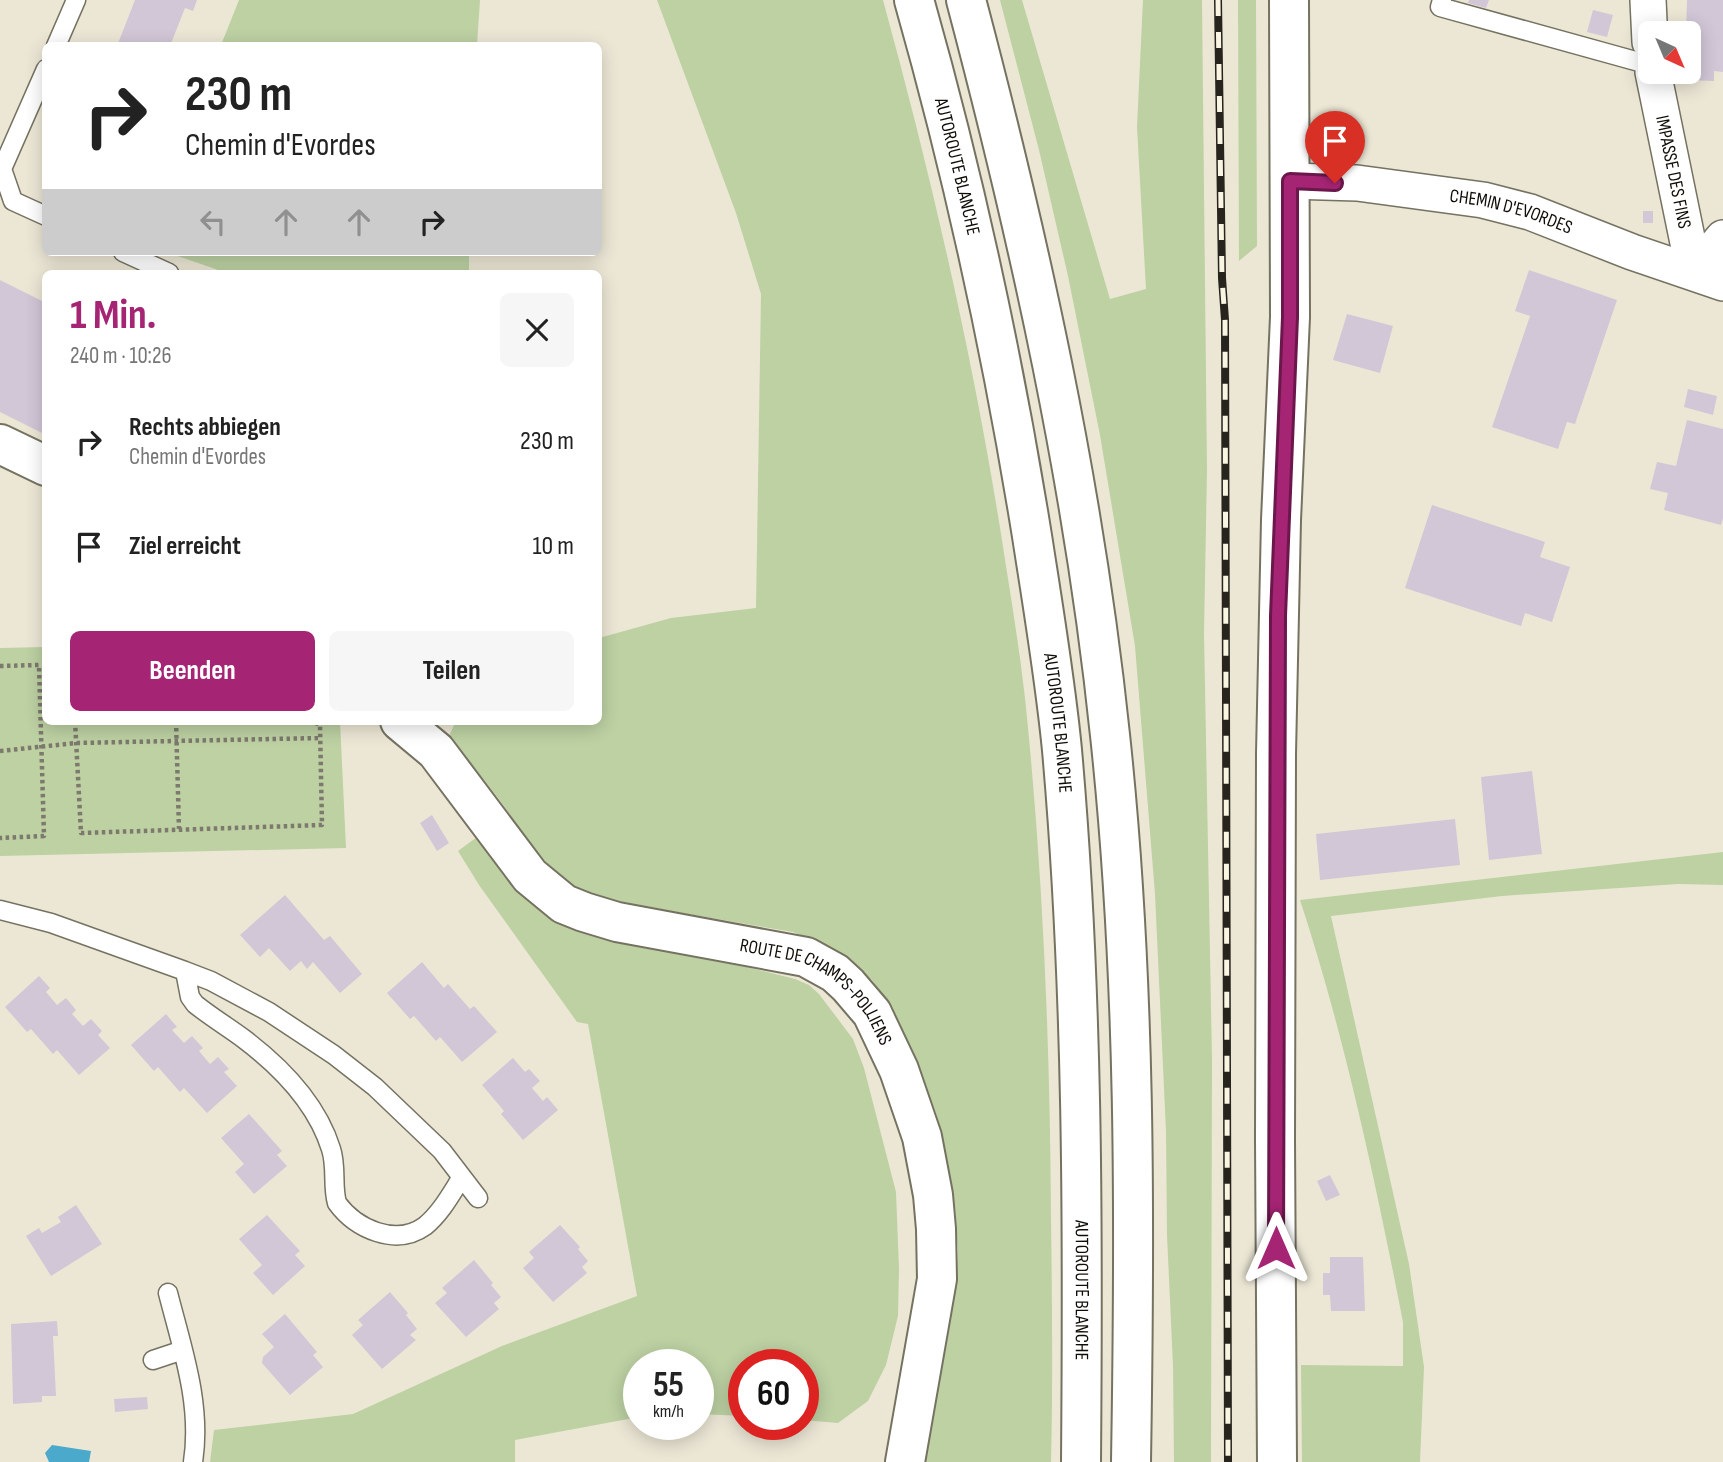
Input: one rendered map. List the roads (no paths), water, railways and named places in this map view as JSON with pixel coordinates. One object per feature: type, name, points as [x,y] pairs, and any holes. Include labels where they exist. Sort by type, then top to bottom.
[{"type":"main road","name":"AUTOROUTE BLANCHE","points":[[914,0],[936,76],[977,251],[1015,432],[1044,610],[1061,747],[1071,883],[1082,1138],[1081,1462]]},
{"type":"main road","points":[[966,0],[1030,257],[1064,421],[1092,591],[1111,736],[1123,899],[1130,1058],[1134,1260],[1131,1462]]},
{"type":"main road","points":[[1277,1462],[1276,754],[1280,548],[1290,317],[1289,0]]},
{"type":"main road","points":[[0,444],[42,464]]},
{"type":"main road","name":"ROUTE DE CHAMPS-POLLIENS","points":[[404,725],[443,760],[530,876],[565,904],[617,922],[806,957],[828,969],[848,985],[872,1013],[899,1070],[922,1137],[933,1195],[936,1229],[937,1279],[905,1462]]},
{"type":"street","points":[[1648,0],[1649,21]]},
{"type":"street","name":"IMPASSE DES FINS","points":[[1656,84],[1708,278]]},
{"type":"street","name":"CHEMIN D'EVORDES","points":[[1290,181],[1357,183],[1483,200],[1530,212],[1708,278]]},
{"type":"street","points":[[1708,278],[1723,238]]},
{"type":"lane","points":[[58,42],[76,0]]},
{"type":"lane","points":[[1442,0],[1440,7],[1638,62]]},
{"type":"lane","points":[[42,78],[2,169],[13,201],[42,214]]},
{"type":"lane","points":[[132,256],[162,270]]},
{"type":"lane","points":[[0,910],[51,923],[185,971],[211,981],[269,1012],[334,1055],[375,1087],[428,1136],[478,1198]]},
{"type":"lane","points":[[185,971],[190,997],[195,1004],[264,1056],[301,1094],[324,1131],[335,1162],[337,1203],[365,1228],[388,1235],[415,1231],[438,1213],[462,1177]]},
{"type":"lane","points":[[168,1293],[193,1389],[193,1462]]},
{"type":"lane","points":[[153,1360],[183,1350]]},
{"type":"water","points":[[52,1445],[91,1451],[89,1462],[49,1462],[45,1453]]},
{"type":"railway","points":[[1218,0],[1225,320],[1228,1462]]}]
